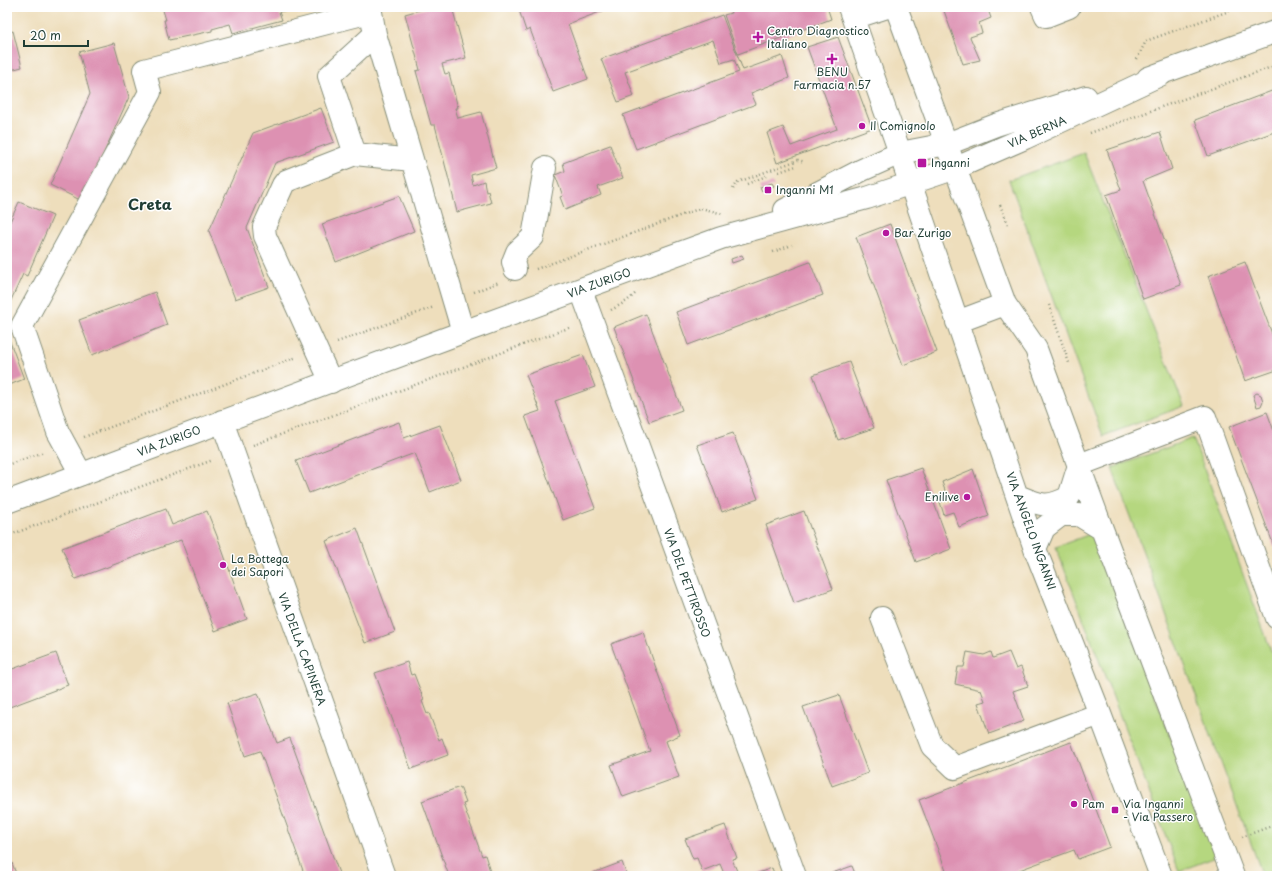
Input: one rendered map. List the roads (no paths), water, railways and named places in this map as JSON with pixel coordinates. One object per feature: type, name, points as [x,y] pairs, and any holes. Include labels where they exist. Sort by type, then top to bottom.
[{"type":"street","points":[[851,13],[887,7]]},
{"type":"street","points":[[896,7],[1005,304],[1036,349],[1233,876]]},
{"type":"street","points":[[1042,7],[1046,16],[1069,7]]},
{"type":"street","points":[[80,474],[58,432],[22,326],[150,92],[144,70],[370,9],[374,34],[463,332]]},
{"type":"street","name":"VIA ANGELO INGANNI","points":[[851,13],[1036,549],[1161,876]]},
{"type":"street","name":"VIA BERNA","points":[[900,153],[947,144],[996,125],[1162,74],[1277,31]]},
{"type":"street","points":[[355,154],[329,76],[374,34]]},
{"type":"street","name":"VIA BERNA","points":[[910,182],[956,168],[1025,138],[1162,74]]},
{"type":"street","name":"VIA ZURIGO","points":[[7,502],[222,421],[734,233],[756,224],[862,170],[900,153]]},
{"type":"street","points":[[330,382],[265,236],[264,227],[284,182],[355,154],[412,160]]},
{"type":"street","points":[[517,273],[513,262],[517,252],[534,237],[545,168]]},
{"type":"street","name":"VIA ZURIGO","points":[[734,233],[867,198],[910,182]]},
{"type":"street","name":"VIA DEL PETTIROSSO","points":[[581,290],[794,876]]},
{"type":"street","points":[[957,322],[1005,304]]},
{"type":"street","points":[[1079,465],[1205,417],[1277,618]]},
{"type":"street","name":"VIA DELLA CAPINERA","points":[[222,421],[384,876]]},
{"type":"street","points":[[1018,496],[1039,504],[1057,504],[1069,497],[1079,465]]},
{"type":"street","points":[[1036,549],[1044,528],[1061,515],[1079,515],[1102,528]]},
{"type":"street","points":[[882,618],[932,746],[955,768],[1100,714]]},
{"type":"place","name":"Centro Diagnostico Italiano","points":[[758,37]]},
{"type":"place","name":"BENU Farmacia n.57","points":[[832,59]]},
{"type":"place","name":"Il Comignolo","points":[[862,126]]},
{"type":"place","name":"Inganni","points":[[922,163]]},
{"type":"place","name":"Inganni M1","points":[[768,190]]},
{"type":"place","name":"Bar Zurigo","points":[[886,233]]},
{"type":"place","name":"Enilive","points":[[967,497]]},
{"type":"place","name":"La Bottega dei Sapori","points":[[223,565]]},
{"type":"place","name":"Pam","points":[[1074,804]]},
{"type":"place","name":"Via Inganni - Via Passero","points":[[1115,810]]},
{"type":"district","name":"Creta","points":[[150,205]]}]
